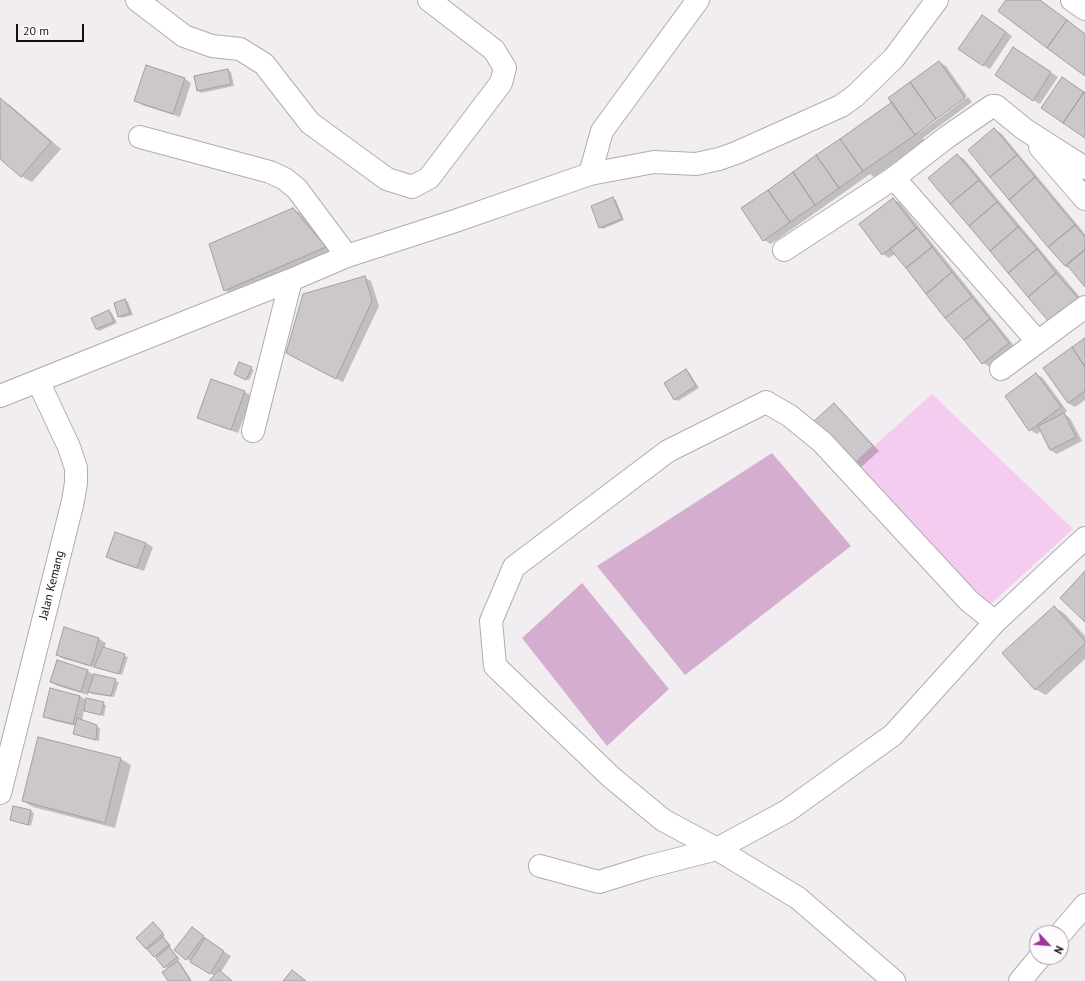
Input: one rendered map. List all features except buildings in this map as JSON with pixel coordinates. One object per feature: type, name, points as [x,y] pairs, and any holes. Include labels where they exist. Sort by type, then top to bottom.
[{"type":"street","points":[[137,0],[184,36],[212,46],[240,49],[264,64],[310,123],[387,179],[412,187],[429,178],[501,83],[505,68],[494,50],[428,0]]},
{"type":"street","points":[[590,174],[602,131],[698,0]]},
{"type":"street","points":[[0,396],[291,280],[347,256],[455,221],[590,174],[654,162],[696,164],[719,159],[736,153],[841,106],[855,96],[894,58],[937,0]]},
{"type":"street","points":[[1072,0],[1085,9]]},
{"type":"street","points":[[784,250],[894,178],[988,107],[996,106],[1024,129],[1085,168]]},
{"type":"street","points":[[1024,129],[1085,199]]},
{"type":"street","points":[[140,138],[270,172],[285,179],[297,189],[347,256]]},
{"type":"street","points":[[894,178],[1038,342]]},
{"type":"street","points":[[253,431],[291,280]]},
{"type":"street","points":[[1001,369],[1085,307]]},
{"type":"street","name":"Jalan Kemang","points":[[0,793],[73,501],[76,483],[76,468],[69,447],[38,381]]},
{"type":"street","points":[[894,981],[798,898],[717,849],[663,820],[611,777],[495,666],[491,621],[514,568],[668,451],[766,402],[790,416],[822,442],[969,601],[995,622]]},
{"type":"street","points":[[540,866],[599,882],[647,867],[717,849],[787,810],[893,734],[995,622],[1085,538]]},
{"type":"street","points":[[1068,925],[1085,905]]},
{"type":"street","points":[[1020,981],[1033,965]]},
{"type":"shaded area","points":[[932,394],[1073,529],[983,611],[853,465]]},
{"type":"shaded area","points":[[772,453],[851,546],[685,675],[597,566]]},
{"type":"shaded area","points":[[582,583],[669,689],[607,746],[522,638]]}]
